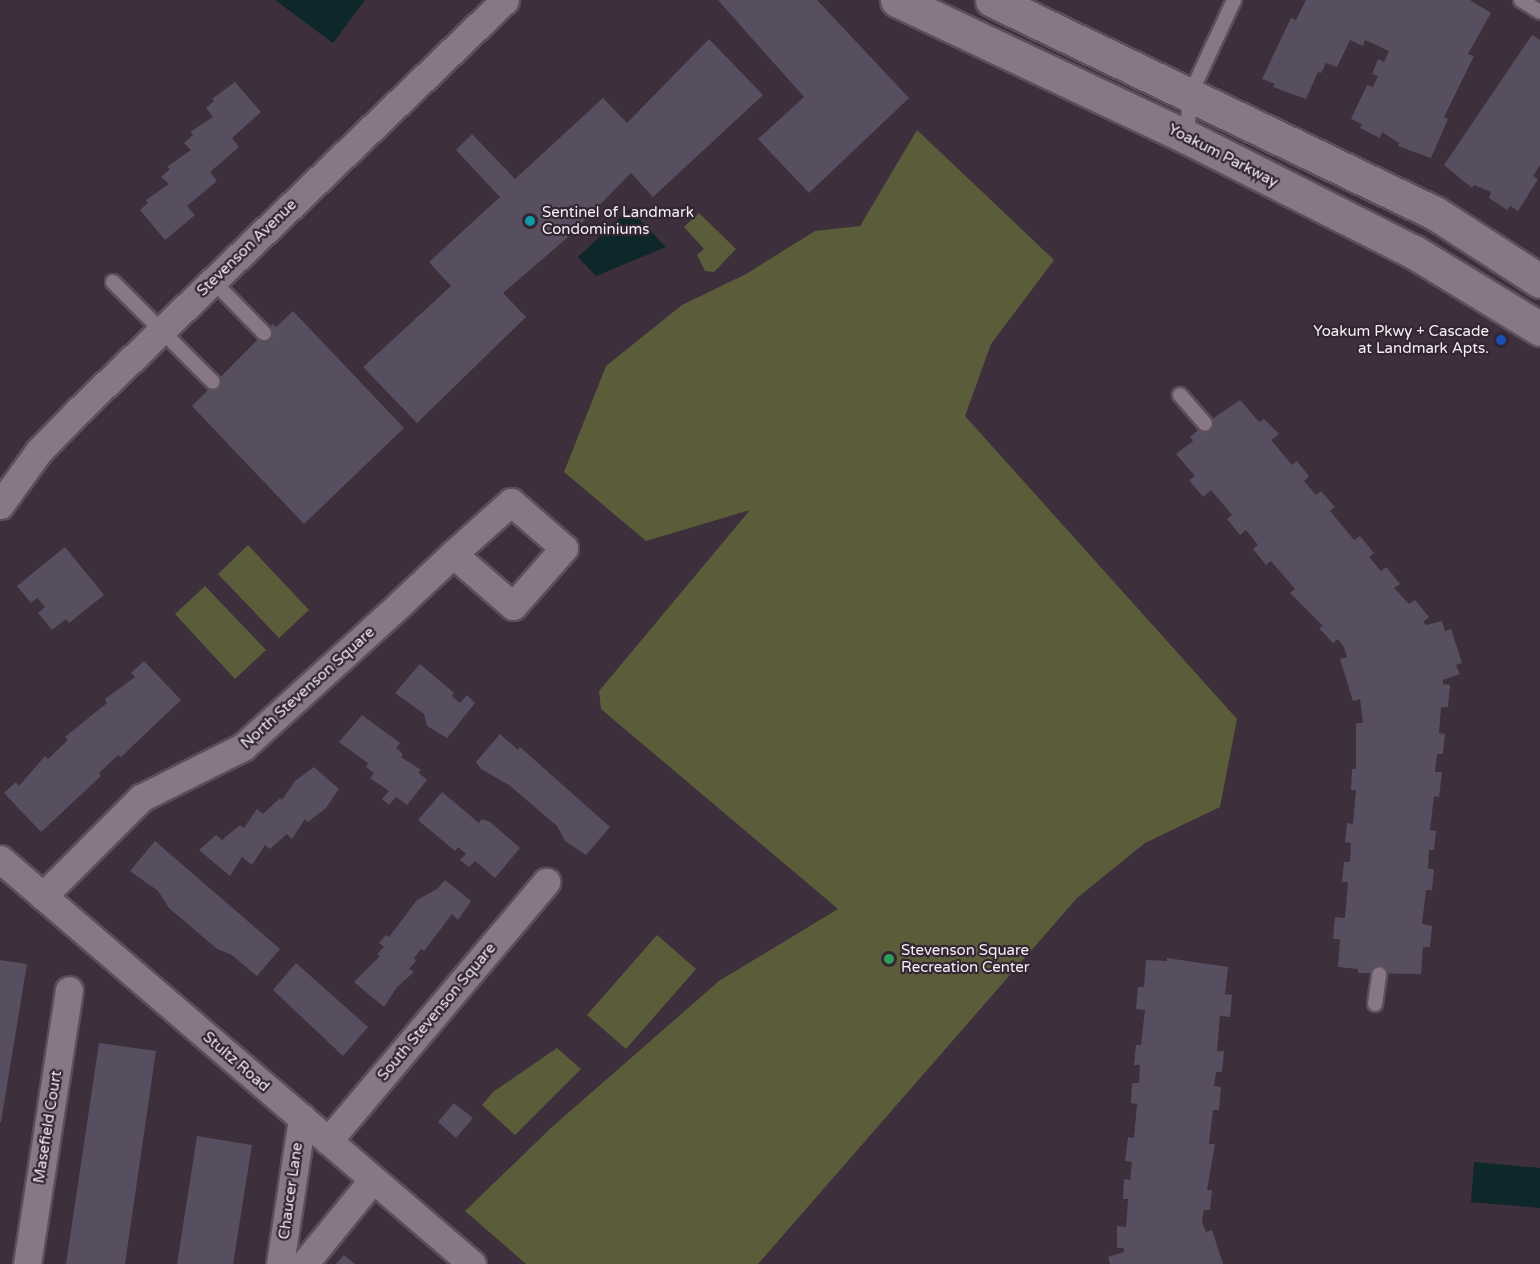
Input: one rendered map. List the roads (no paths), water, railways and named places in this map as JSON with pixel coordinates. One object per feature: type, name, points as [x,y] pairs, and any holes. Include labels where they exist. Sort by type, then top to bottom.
[{"type":"street","name":"Stevenson Avenue","points":[[0,505],[39,451],[505,0]]},
{"type":"street","name":"Yoakum Parkway","points":[[897,0],[1187,137],[1414,252],[1540,329]]},
{"type":"street","points":[[992,0],[1435,213],[1540,281]]},
{"type":"street","name":"North Stevenson Square","points":[[43,896],[141,798],[243,747],[453,555]]},
{"type":"street","name":"Stultz Road","points":[[0,859],[472,1264]]},
{"type":"street","name":"South Stevenson Square","points":[[328,1141],[546,882]]},
{"type":"street","name":"Masefield Court","points":[[27,1264],[69,990]]},
{"type":"street","name":"Chaucer Lane","points":[[280,1264],[302,1118]]},
{"type":"street","points":[[304,1264],[373,1179]]},
{"type":"lane","points":[[1187,137],[1190,95],[1234,0]]},
{"type":"lane","points":[[1521,0],[1540,12]]},
{"type":"lane","points":[[213,281],[264,333]]},
{"type":"lane","points":[[113,282],[164,329],[213,382]]},
{"type":"lane","points":[[1180,395],[1204,424]]},
{"type":"lane","points":[[1375,1004],[1378,975]]},
{"type":"place","name":"Sentinel of Landmark Condominiums","points":[[530,221]]},
{"type":"place","name":"Yoakum Pkwy + Cascade at Landmark Apts.","points":[[1501,340]]},
{"type":"place","name":"Stevenson Square Recreation Center","points":[[889,959]]}]
